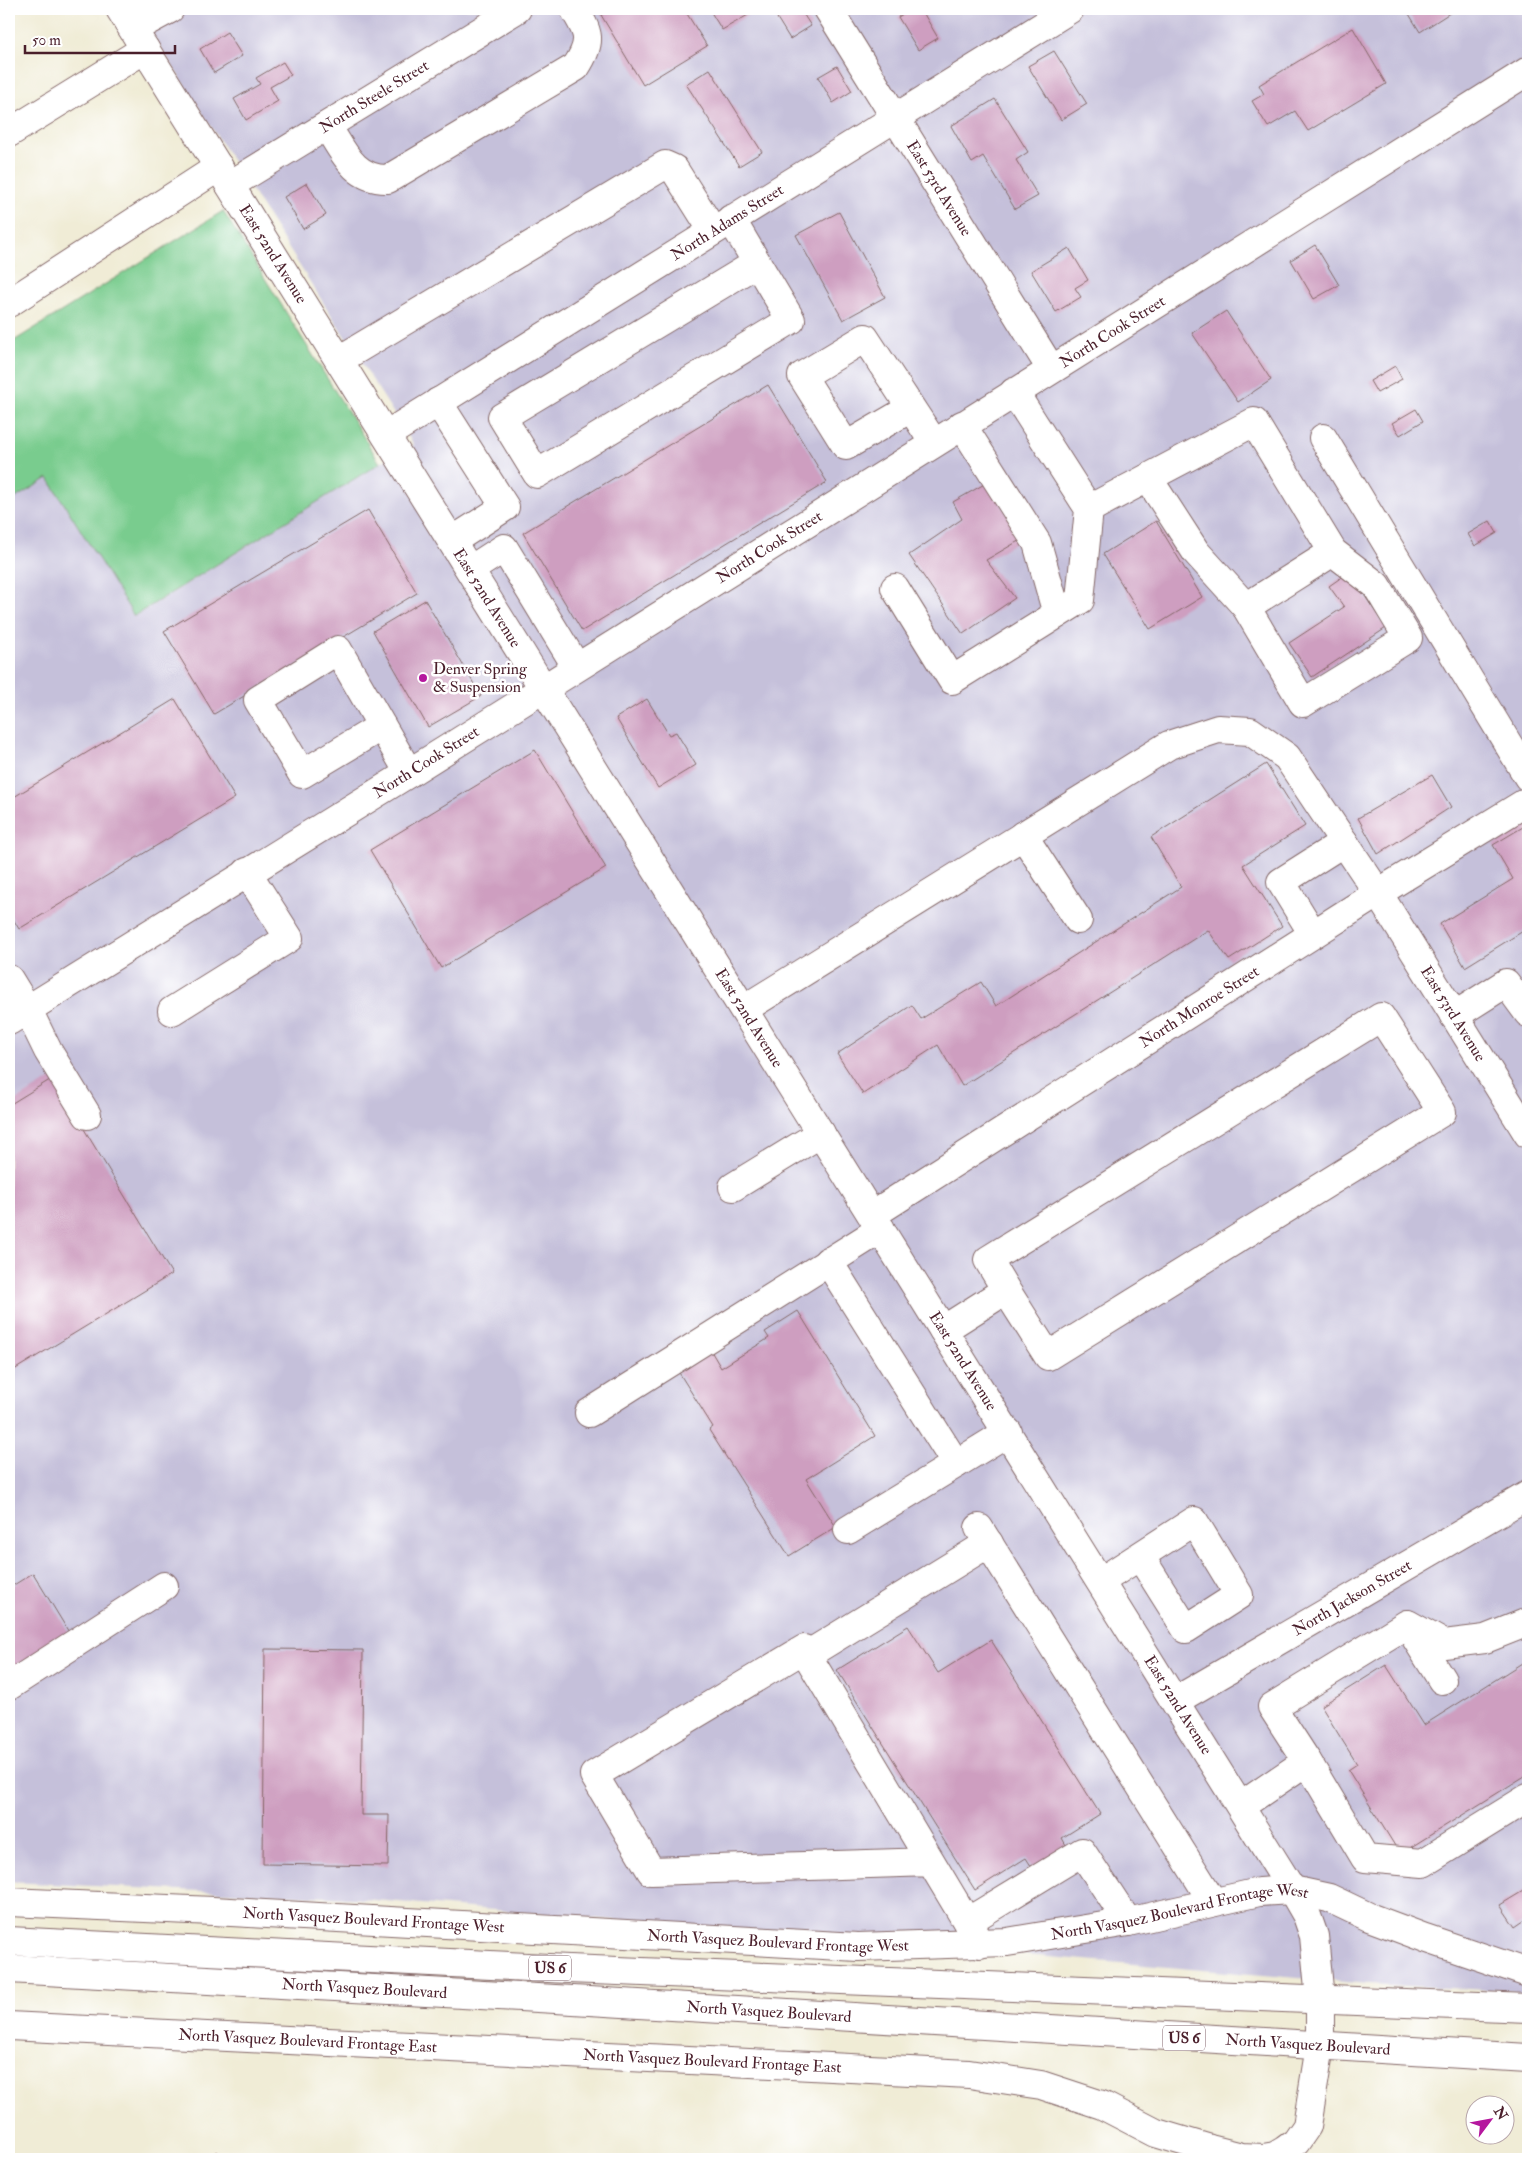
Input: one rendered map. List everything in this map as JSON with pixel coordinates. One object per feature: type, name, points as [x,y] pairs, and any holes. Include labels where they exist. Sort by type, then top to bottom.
[{"type":"main road","points":[[9,133],[133,29],[170,9]]},
{"type":"main road","name":"North Steele Street","points":[[9,303],[225,176],[327,126],[517,9]]},
{"type":"main road","points":[[327,126],[352,165],[373,180],[388,179],[576,67],[585,54],[588,39],[586,28],[574,9]]},
{"type":"main road","name":"East 53rd Avenue","points":[[828,9],[1051,369]]},
{"type":"main road","name":"North Adams Street","points":[[386,435],[1070,9]]},
{"type":"main road","name":"East 52nd Avenue","points":[[133,29],[1292,1890],[1307,1916],[1314,1936],[1320,2000],[1320,2046]]},
{"type":"main road","name":"North Cook Street","points":[[18,1015],[409,773],[576,666],[1528,71]]},
{"type":"main road","points":[[339,360],[666,165],[674,169],[722,225],[758,263],[791,320],[537,474],[502,417],[758,263]]},
{"type":"main road","points":[[895,588],[952,680],[1080,600],[1089,509],[1014,392]]},
{"type":"main road","points":[[438,402],[505,507],[452,541]]},
{"type":"main road","points":[[911,408],[934,442]]},
{"type":"main road","points":[[1089,509],[1254,422],[1333,552],[1376,585],[1408,638],[1303,704],[1246,607],[1196,552],[1148,478]]},
{"type":"main road","points":[[962,425],[1036,543],[1057,614]]},
{"type":"main road","points":[[1322,438],[1528,777]]},
{"type":"main road","points":[[470,570],[504,548],[576,666]]},
{"type":"main road","points":[[1246,607],[1333,552]]},
{"type":"main road","points":[[382,726],[302,774],[258,700],[338,650],[382,726],[409,773]]},
{"type":"main road","name":"East 53rd Avenue","points":[[744,1009],[1169,745],[1218,729],[1250,731],[1287,757],[1378,893],[1528,1134]]},
{"type":"main road","name":"North Monroe Street","points":[[589,1413],[828,1261],[876,1222],[1314,934],[1528,801]]},
{"type":"main road","points":[[1023,835],[1078,920]]},
{"type":"main road","points":[[1314,934],[1281,882],[1344,842]]},
{"type":"main road","points":[[172,1010],[289,938],[247,872]]},
{"type":"main road","points":[[9,979],[18,1015],[48,1051],[87,1115]]},
{"type":"main road","points":[[1454,1016],[1506,983],[1524,998]]},
{"type":"main road","points":[[1381,1017],[1442,1112],[1048,1356],[1006,1290],[988,1260],[1381,1017]]},
{"type":"main road","points":[[733,1187],[821,1133]]},
{"type":"main road","points":[[828,1261],[956,1464]]},
{"type":"main road","points":[[943,1330],[1006,1290]]},
{"type":"main road","points":[[848,1530],[1008,1432]]},
{"type":"main road","name":"North Jackson Street","points":[[1175,1701],[1528,1495]]},
{"type":"main road","points":[[807,1655],[984,1535],[1213,1902]]},
{"type":"main road","points":[[1101,1581],[1140,1556]]},
{"type":"main road","points":[[9,1686],[164,1586]]},
{"type":"main road","points":[[1407,1624],[1444,1644],[1485,1639],[1528,1622]]},
{"type":"main road","points":[[1407,1624],[1442,1680]]},
{"type":"main road","points":[[1407,1624],[1272,1707],[1366,1858],[1423,1863],[1528,1798]]},
{"type":"main road","points":[[932,1862],[651,1871],[594,1775],[804,1649],[807,1655],[932,1862],[974,1933],[1082,1852],[1128,1922]]},
{"type":"main road","points":[[1241,1806],[1307,1761]]},
{"type":"main road","name":"North Vasquez Boulevard Frontage West","points":[[9,1902],[213,1911],[858,1947],[974,1933],[1007,1942],[1128,1922],[1259,1892],[1292,1890],[1329,1898],[1369,1917],[1526,1966]]},
{"type":"main road","name":"North Vasquez Boulevard","points":[[9,1941],[570,1969],[1528,2008]]},
{"type":"main road","name":"North Vasquez Boulevard","points":[[9,1969],[573,2000],[1528,2058]]},
{"type":"main road","name":"North Vasquez Boulevard Frontage East","points":[[9,2026],[969,2074],[1042,2085],[1102,2105],[1156,2134],[1242,2157],[1263,2158],[1275,2156],[1296,2142],[1307,2126],[1320,2046]]},
{"type":"shaded area","points":[[136,9],[1528,9],[1528,1992],[1369,1984],[351,1898],[9,1882],[9,502],[48,477],[135,616],[380,463],[414,445]]},
{"type":"green space","points":[[223,211],[380,463],[134,616],[48,478],[9,502],[9,344]]},
{"type":"building","points":[[611,9],[684,9],[707,46],[643,85],[601,15]]},
{"type":"building","points":[[709,9],[744,9],[748,15],[722,30]]},
{"type":"building","points":[[793,9],[800,9],[811,26],[790,39],[777,18]]},
{"type":"building","points":[[912,9],[921,9],[938,38],[918,50],[898,17]]},
{"type":"building","points":[[1406,9],[1456,9],[1420,32]]},
{"type":"building","points":[[1353,28],[1386,84],[1308,131],[1295,111],[1268,127],[1252,101],[1264,94],[1259,85]]},
{"type":"building","points":[[227,32],[242,56],[214,73],[200,49]]},
{"type":"building","points":[[1054,51],[1087,104],[1061,120],[1028,66]]},
{"type":"building","points":[[283,62],[291,75],[270,87],[278,101],[246,120],[234,99],[260,84],[256,78]]},
{"type":"building","points":[[837,66],[852,91],[833,103],[818,77]]},
{"type":"building","points":[[710,69],[762,152],[739,166],[686,84]]},
{"type":"building","points":[[995,99],[1028,152],[1016,160],[1038,196],[1015,209],[983,156],[972,163],[951,126]]},
{"type":"building","points":[[307,183],[326,215],[303,229],[284,197]]},
{"type":"building","points":[[839,212],[885,297],[843,320],[796,235]]},
{"type":"building","points":[[1315,245],[1339,285],[1314,299],[1291,260]]},
{"type":"building","points":[[1069,248],[1088,280],[1075,288],[1081,297],[1056,312],[1031,271]]},
{"type":"building","points":[[1226,311],[1271,380],[1238,402],[1192,333]]},
{"type":"building","points":[[1395,366],[1402,379],[1377,393],[1370,381]]},
{"type":"building","points":[[768,385],[827,482],[582,631],[523,533]]},
{"type":"building","points":[[1416,409],[1423,421],[1400,435],[1392,423]]},
{"type":"building","points":[[988,482],[1022,539],[986,560],[1015,598],[963,634],[909,555],[962,519],[953,502]]},
{"type":"building","points":[[368,510],[417,593],[214,714],[164,631]]},
{"type":"building","points":[[1156,521],[1202,597],[1150,629],[1103,554]]},
{"type":"building","points":[[1490,521],[1497,533],[1475,546],[1468,534]]},
{"type":"building","points":[[1349,572],[1386,628],[1312,677],[1289,643],[1344,607],[1329,586]]},
{"type":"building","points":[[425,600],[481,696],[428,727],[373,631]]},
{"type":"building","points":[[175,699],[235,798],[19,929],[9,912],[9,800]]},
{"type":"building","points":[[647,699],[669,735],[676,732],[696,765],[658,788],[616,718]]},
{"type":"building","points":[[535,750],[606,868],[441,968],[370,850]]},
{"type":"building","points":[[1266,764],[1305,826],[1243,865],[1282,926],[1229,960],[1208,930],[962,1086],[938,1045],[863,1094],[837,1054],[912,1005],[921,1019],[981,982],[996,1006],[1181,887],[1151,837]]},
{"type":"building","points":[[1432,775],[1451,807],[1378,854],[1358,818]]},
{"type":"building","points":[[1528,824],[1528,928],[1465,967],[1440,924],[1513,879],[1493,845]]},
{"type":"building","points":[[53,1078],[172,1274],[9,1373],[9,1105]]},
{"type":"building","points":[[798,1311],[875,1436],[806,1479],[836,1527],[789,1556],[709,1430],[713,1427],[678,1371],[711,1351],[721,1368],[769,1338],[765,1332]]},
{"type":"building","points":[[33,1573],[70,1634],[9,1671],[9,1588]]},
{"type":"building","points":[[908,1626],[938,1673],[991,1640],[1100,1814],[1062,1838],[1067,1847],[1033,1869],[1026,1858],[975,1890],[837,1670]]},
{"type":"building","points":[[265,1649],[363,1650],[361,1815],[389,1815],[388,1866],[263,1864]]},
{"type":"building","points":[[1522,1663],[1528,1674],[1528,1774],[1400,1854],[1348,1770],[1357,1764],[1321,1706],[1386,1665],[1424,1725]]},
{"type":"building","points":[[1528,1888],[1528,1918],[1515,1927],[1500,1905]]},
{"type":"building","points":[[217,2151],[222,2159],[205,2159]]},
{"type":"place","name":"Denver Spring & Suspension","points":[[423,678]]}]
